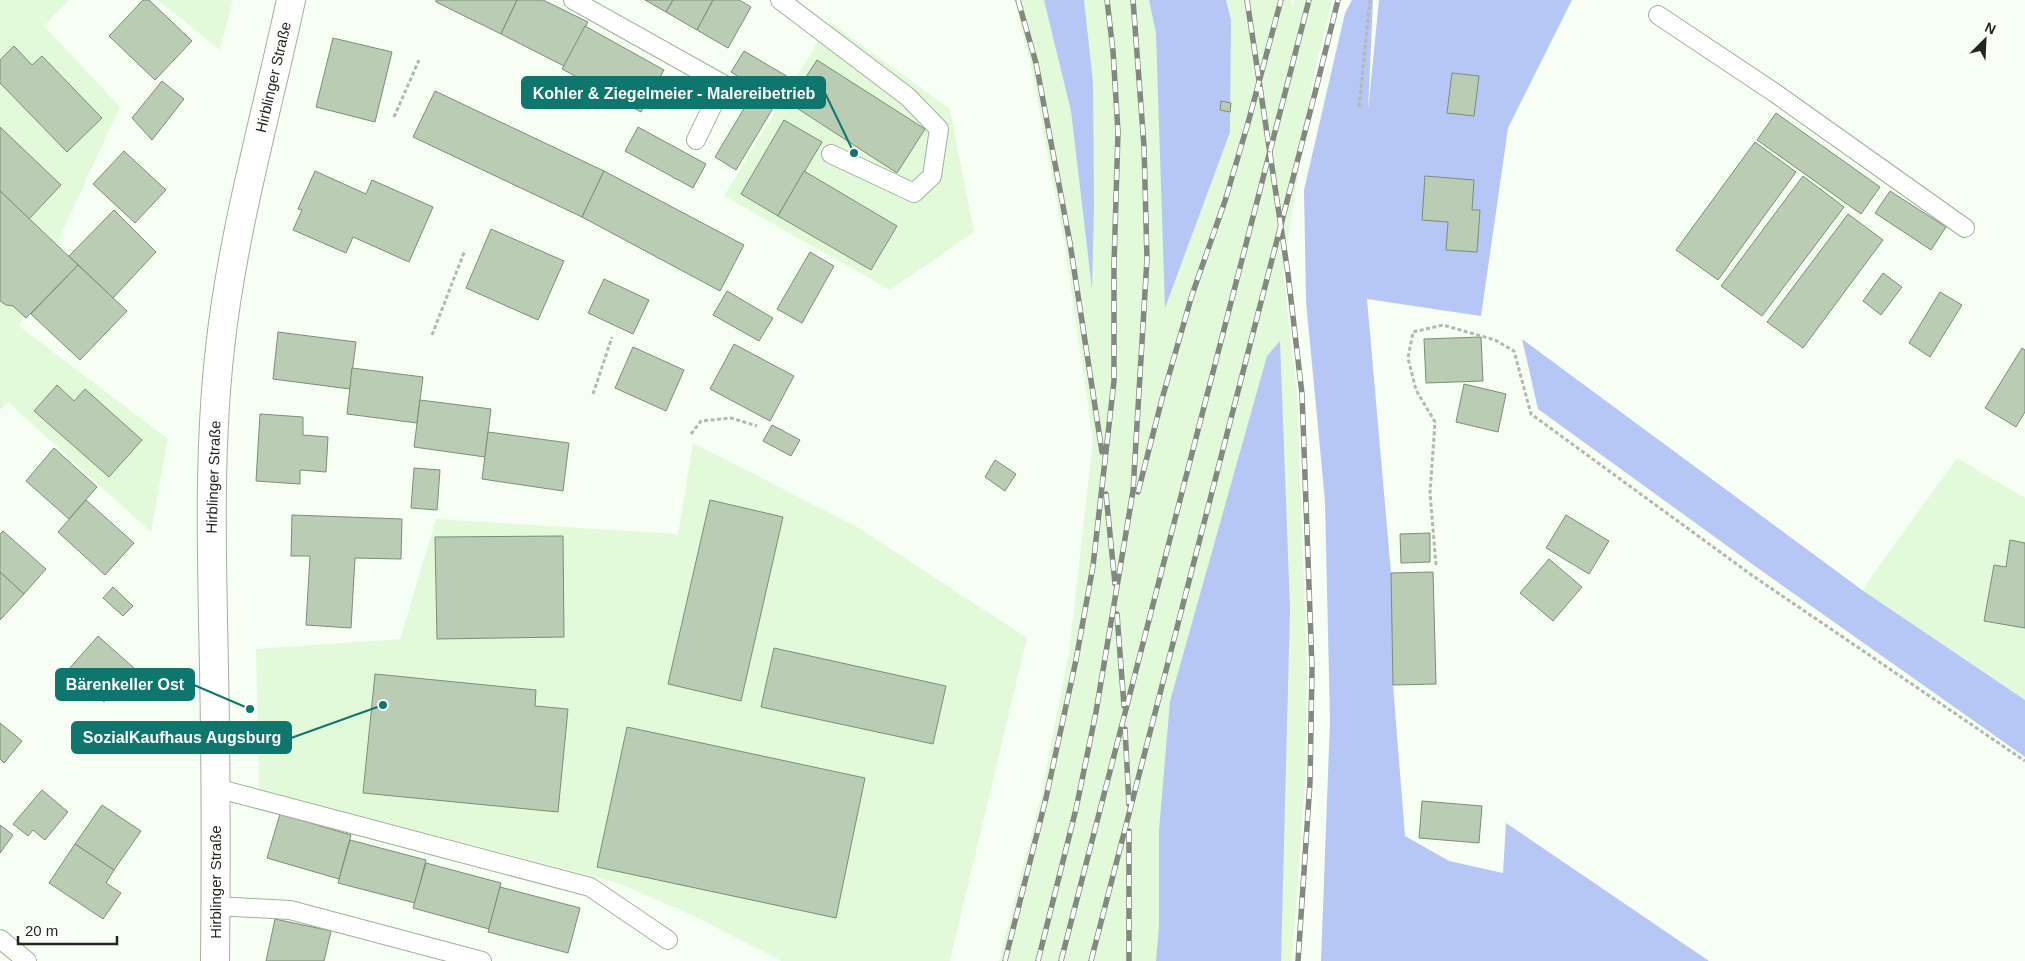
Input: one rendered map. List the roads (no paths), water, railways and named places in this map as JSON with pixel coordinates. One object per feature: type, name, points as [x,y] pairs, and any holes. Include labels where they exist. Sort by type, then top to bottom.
[{"type":"street","name":"Hirblinger Straße","points":[[215,961],[216,788],[211,570],[213,444],[220,350],[231,266],[291,0]]},
{"type":"lane","points":[[573,0],[723,84],[696,140]]},
{"type":"lane","points":[[780,0],[908,98],[939,129],[932,176],[914,193],[831,154]]},
{"type":"lane","points":[[1658,14],[1775,93],[1965,228]]},
{"type":"lane","points":[[216,788],[590,887],[668,940]]},
{"type":"lane","points":[[216,906],[290,910],[482,961]]},
{"type":"lane","points":[[0,939],[27,961]]},
{"type":"railway","points":[[1018,0],[1036,63],[1070,243],[1102,452]]},
{"type":"railway","points":[[1005,961],[1046,798],[1076,660],[1093,566],[1114,381],[1114,265],[1118,132],[1113,51],[1107,0]]},
{"type":"railway","points":[[1038,961],[1076,809],[1096,712],[1133,491],[1147,259],[1144,146],[1133,0]]},
{"type":"railway","points":[[1247,0],[1288,274],[1302,394],[1312,668],[1310,782],[1298,961]]},
{"type":"railway","points":[[1138,492],[1192,295],[1225,201],[1281,0]]},
{"type":"railway","points":[[1061,961],[1309,0]]},
{"type":"railway","points":[[1091,961],[1338,0]]},
{"type":"railway","points":[[1106,494],[1115,584]]},
{"type":"railway","points":[[1117,614],[1124,706]]},
{"type":"railway","points":[[1125,729],[1129,804]]},
{"type":"railway","points":[[1129,831],[1129,961]]},
{"type":"place","name":"Kohler & Ziegelmeier - Malereibetrieb","points":[[854,153]]},
{"type":"place","name":"SozialKaufhaus Augsburg","points":[[383,705]]},
{"type":"place","name":"Bärenkeller Ost","points":[[250,709]]}]
